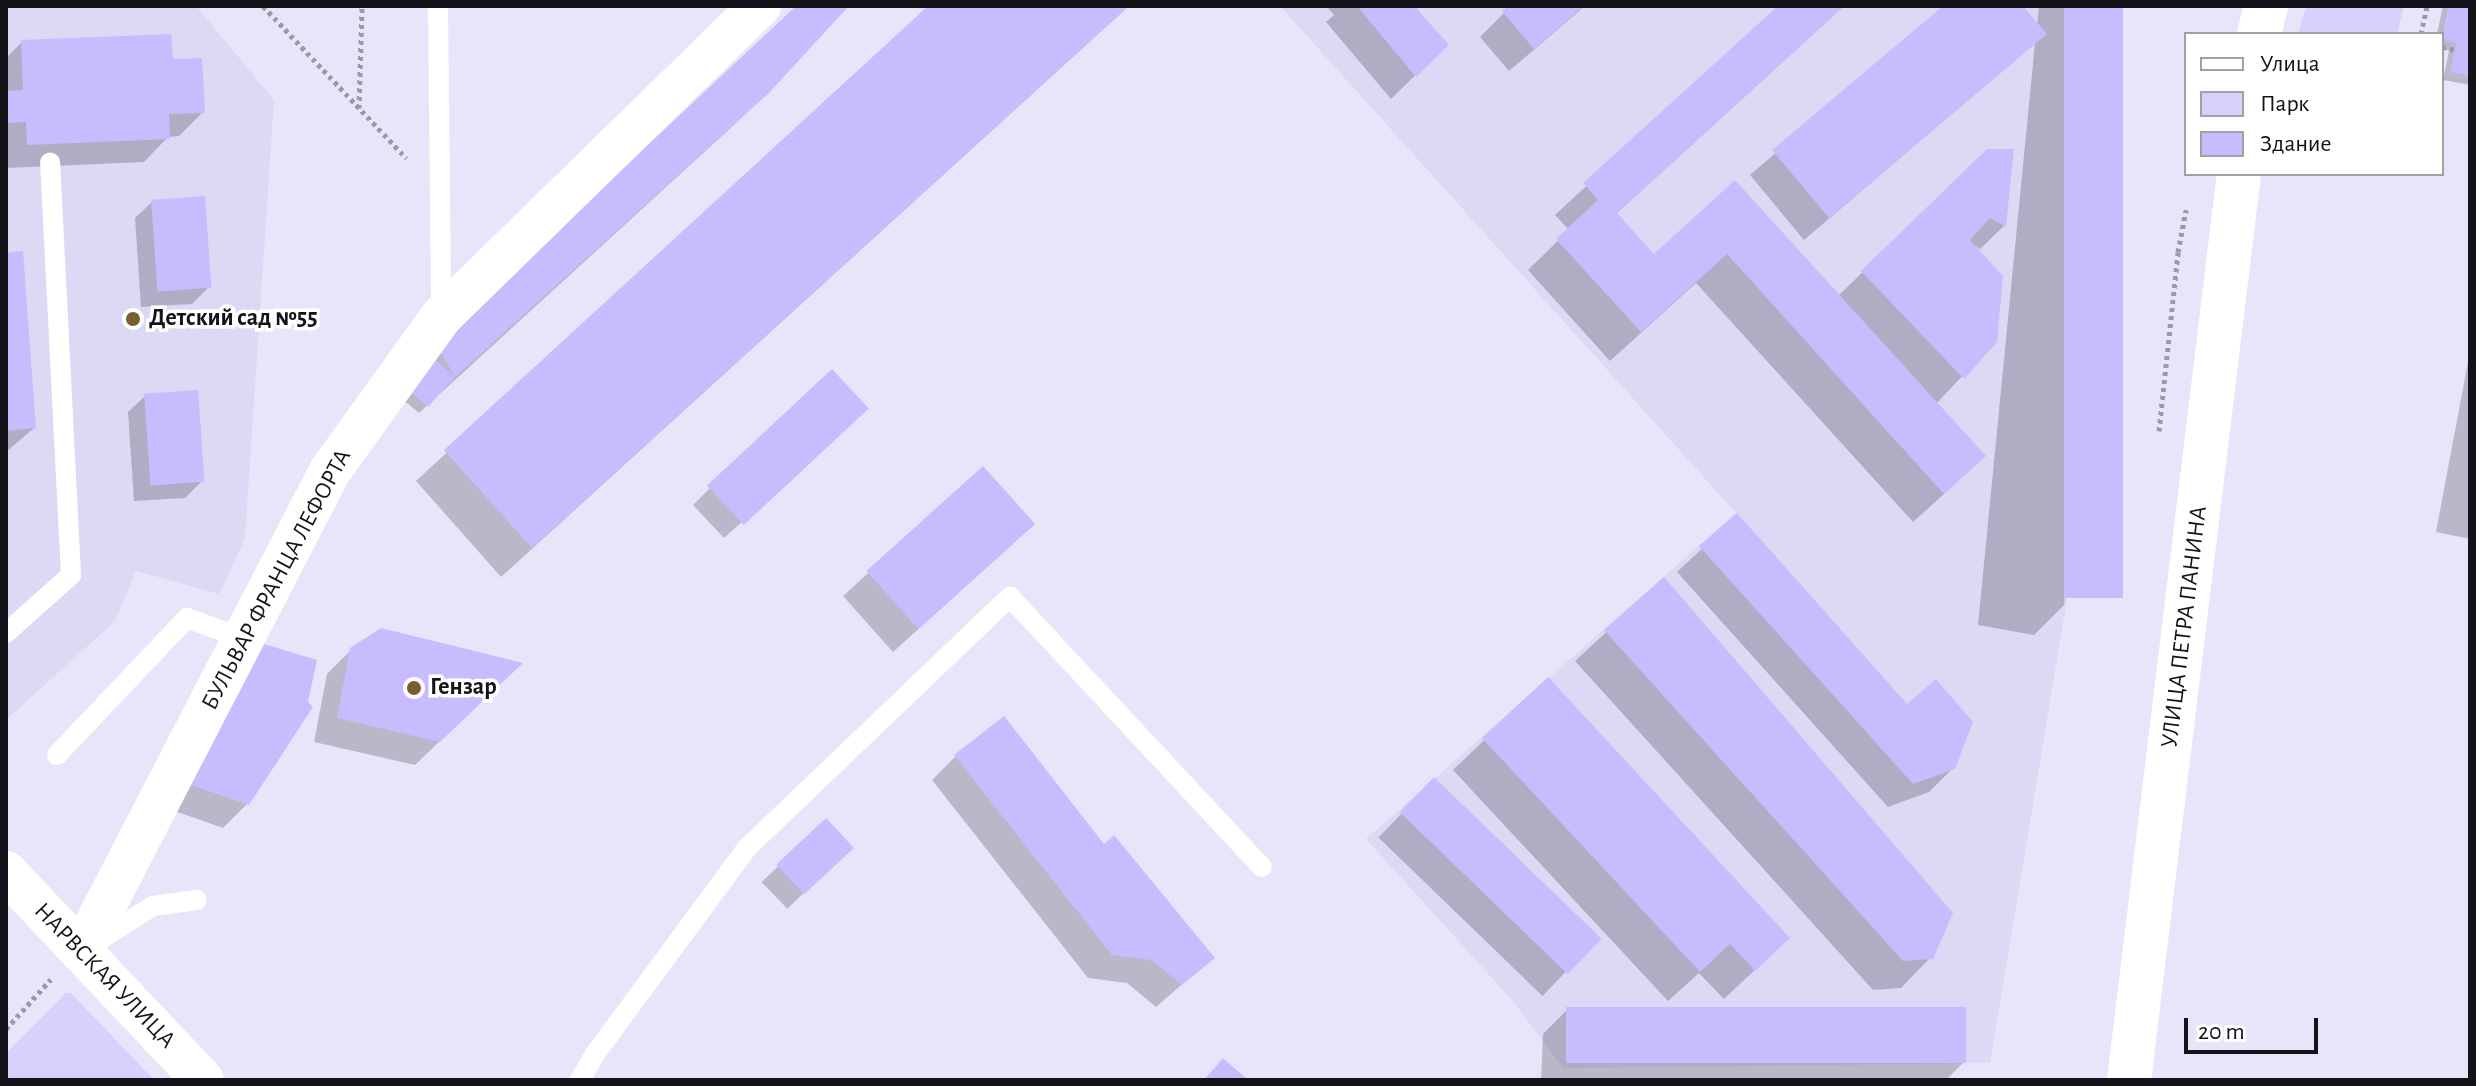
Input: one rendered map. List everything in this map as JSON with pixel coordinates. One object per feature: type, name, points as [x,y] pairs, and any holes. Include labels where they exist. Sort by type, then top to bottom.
[{"type":"main road","points":[[2260,32],[2266,6]]},
{"type":"main road","name":"УЛИЦА ПЕТРА ПАНИНА","points":[[2129,1080],[2239,176]]},
{"type":"street","name":"БУЛЬВАР ФРАНЦА ЛЕФОРТА","points":[[68,963],[244,639],[330,471],[441,317],[760,6]]},
{"type":"street","name":"НАРВСКАЯ УЛИЦА","points":[[6,872],[68,963],[203,1080]]},
{"type":"lane","points":[[438,6],[441,317]]},
{"type":"lane","points":[[6,633],[71,575],[50,163]]},
{"type":"lane","points":[[580,1080],[595,1054],[747,848],[1010,597],[1262,867]]},
{"type":"lane","points":[[57,755],[187,618],[244,639]]},
{"type":"lane","points":[[68,963],[153,906],[197,900]]},
{"type":"path","points":[[263,6],[440,194]]},
{"type":"path","points":[[359,109],[362,6]]},
{"type":"path","points":[[2421,32],[2427,6]]},
{"type":"path","points":[[2444,47],[2455,50]]},
{"type":"path","points":[[6,1029],[68,963]]},
{"type":"shaded area","name":"Детский сад №55","points":[[6,6],[196,6],[274,100],[245,538],[219,594],[136,571],[115,621],[6,720]]},
{"type":"shaded area","points":[[1280,6],[2123,6],[2066,605],[1990,1063],[1563,1068],[1512,1000],[1366,839],[1736,513]]},
{"type":"green space","points":[[2306,6],[2404,6],[2398,32],[2299,32]]},
{"type":"green space","points":[[66,993],[71,993],[154,1080],[6,1080],[6,1053]]},
{"type":"building","points":[[796,6],[849,6],[768,94],[455,377],[436,344]]},
{"type":"building","points":[[928,6],[1129,6],[532,548],[444,450]]},
{"type":"building","points":[[1357,6],[1420,6],[1417,9],[1449,45],[1416,77]]},
{"type":"building","points":[[1508,6],[1584,6],[1534,49],[1502,11]]},
{"type":"building","points":[[1778,6],[1844,6],[1617,213],[1654,254],[1735,180],[1986,456],[1944,494],[1727,254],[1641,332],[1556,239],[1598,200],[1583,183]]},
{"type":"building","points":[[1943,6],[2023,6],[2047,34],[1829,218],[1772,150]]},
{"type":"building","points":[[2064,6],[2123,6],[2123,598],[2064,598]]},
{"type":"building","points":[[2448,6],[2470,6],[2470,76],[2450,72],[2456,43],[2444,40]]},
{"type":"building","points":[[171,34],[173,59],[202,58],[205,113],[169,114],[170,139],[27,145],[26,122],[6,123],[6,91],[23,90],[21,40]]},
{"type":"building","points":[[1987,149],[2014,149],[2006,227],[1990,218],[1970,240],[2003,276],[1997,342],[1964,379],[1861,271]]},
{"type":"building","points":[[205,196],[211,288],[158,292],[151,200]]},
{"type":"building","points":[[23,251],[36,428],[6,431],[6,253]]},
{"type":"building","points":[[435,360],[455,377],[428,407],[408,389]]},
{"type":"building","points":[[832,369],[869,408],[744,525],[707,486]]},
{"type":"building","points":[[198,390],[204,482],[151,486],[144,394]]},
{"type":"building","points":[[983,466],[1035,524],[919,629],[866,571]]},
{"type":"building","points":[[1737,513],[1907,704],[1936,679],[1973,722],[1955,769],[1913,784],[1699,546]]},
{"type":"building","points":[[1664,577],[1953,913],[1933,959],[1903,961],[1604,630]]},
{"type":"building","points":[[381,628],[523,663],[440,742],[337,718],[350,648]]},
{"type":"building","points":[[264,644],[317,660],[308,702],[313,707],[249,805],[191,785]]},
{"type":"building","points":[[1548,677],[1790,938],[1755,971],[1730,944],[1700,972],[1482,738]]},
{"type":"building","points":[[1004,716],[1104,844],[1114,835],[1215,958],[1182,985],[1151,960],[1112,955],[954,755]]},
{"type":"building","points":[[1434,777],[1602,939],[1568,974],[1400,812]]},
{"type":"building","points":[[826,818],[854,848],[804,894],[776,864]]},
{"type":"building","points":[[1566,1007],[1966,1007],[1966,1063],[1566,1063]]},
{"type":"building","points":[[1223,1058],[1248,1080],[1204,1080]]},
{"type":"place","name":"Детский сад №55","points":[[133,319]]},
{"type":"place","name":"Гензар","points":[[414,688]]}]
